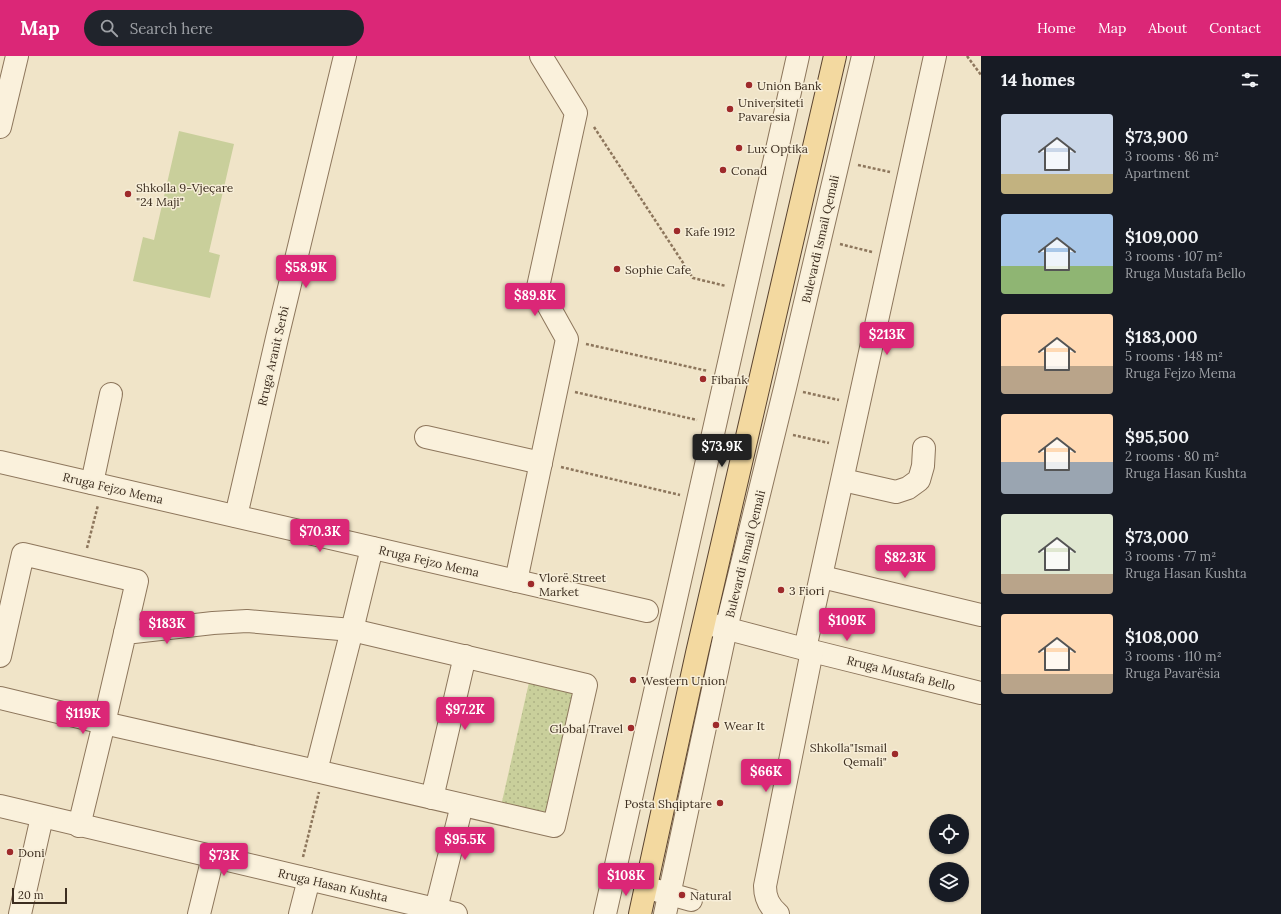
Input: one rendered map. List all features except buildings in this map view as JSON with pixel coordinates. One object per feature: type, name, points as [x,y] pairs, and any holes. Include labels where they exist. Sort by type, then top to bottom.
[{"type":"main road","name":"Bulevardi Ismail Qemali","points":[[640,914],[704,623],[835,56]]},
{"type":"street","name":"Rruga Aranit Serbi","points":[[236,516],[345,56]]},
{"type":"street","points":[[516,581],[567,339],[538,287],[576,113],[542,56]]},
{"type":"street","points":[[605,914],[667,646],[698,500],[798,56]]},
{"type":"street","name":"Bulevardi Ismail Qemali","points":[[667,904],[726,629],[775,430],[863,56]]},
{"type":"street","points":[[778,914],[770,906],[765,896],[765,886],[808,650],[822,577],[935,56]]},
{"type":"street","points":[[0,127],[11,59]]},
{"type":"street","points":[[97,484],[111,394]]},
{"type":"street","points":[[426,437],[541,463]]},
{"type":"street","points":[[843,480],[896,492],[908,488],[919,480],[923,466],[924,448]]},
{"type":"street","name":"Rruga Fejzo Mema","points":[[0,462],[647,611]]},
{"type":"street","points":[[320,772],[372,548]]},
{"type":"street","points":[[0,656],[23,554],[137,581],[80,826]]},
{"type":"street","points":[[822,577],[981,615]]},
{"type":"street","points":[[0,698],[554,826],[586,685],[352,630],[247,621],[213,623],[125,633]]},
{"type":"street","name":"Rruga Mustafa Bello","points":[[704,623],[981,692]]},
{"type":"street","points":[[432,798],[465,656]]},
{"type":"street","points":[[450,913],[462,805]]},
{"type":"street","name":"Rruga Hasan Kushta","points":[[0,806],[450,913]]},
{"type":"street","points":[[20,914],[42,817]]},
{"type":"street","points":[[199,914],[213,857]]},
{"type":"street","points":[[300,914],[304,878]]},
{"type":"street","points":[[646,888],[667,904],[691,900]]},
{"type":"path","points":[[967,56],[981,75]]},
{"type":"path","points":[[576,113],[588,118],[693,278],[746,290]]},
{"type":"path","points":[[838,160],[909,176]]},
{"type":"path","points":[[820,240],[891,256]]},
{"type":"path","points":[[556,388],[716,425]]},
{"type":"path","points":[[775,430],[850,448]]},
{"type":"path","points":[[541,463],[698,500]]},
{"type":"path","points":[[82,568],[97,484]]},
{"type":"path","points":[[304,878],[320,772]]},
{"type":"green space","points":[[179,131],[234,144],[209,252],[220,255],[210,298],[133,281],[143,237],[154,240]]},
{"type":"green space","points":[[530,678],[575,689],[547,817],[501,806]]},
{"type":"place","name":"Union Bank","points":[[749,85]]},
{"type":"place","name":"Universiteti Pavaresia","points":[[730,109]]},
{"type":"place","name":"Lux Optika","points":[[739,148]]},
{"type":"place","name":"Conad","points":[[723,170]]},
{"type":"place","name":"Shkolla 9-Vjeçare \"24 Maji\"","points":[[128,194]]},
{"type":"place","name":"Kafe 1912","points":[[677,231]]},
{"type":"place","name":"Sophie Cafe","points":[[617,269]]},
{"type":"place","name":"Fibank","points":[[703,379]]},
{"type":"place","name":"Vlorë Street Market","points":[[531,584]]},
{"type":"place","name":"3 Fiori","points":[[781,590]]},
{"type":"place","name":"Western Union","points":[[633,680]]},
{"type":"place","name":"Wear It","points":[[716,725]]},
{"type":"place","name":"Global Travel","points":[[631,728]]},
{"type":"place","name":"Shkolla\"Ismail Qemali\"","points":[[895,754]]},
{"type":"place","name":"Posta Shqiptare","points":[[720,803]]},
{"type":"place","name":"Doni","points":[[10,852]]},
{"type":"place","name":"Natural","points":[[682,895]]}]
